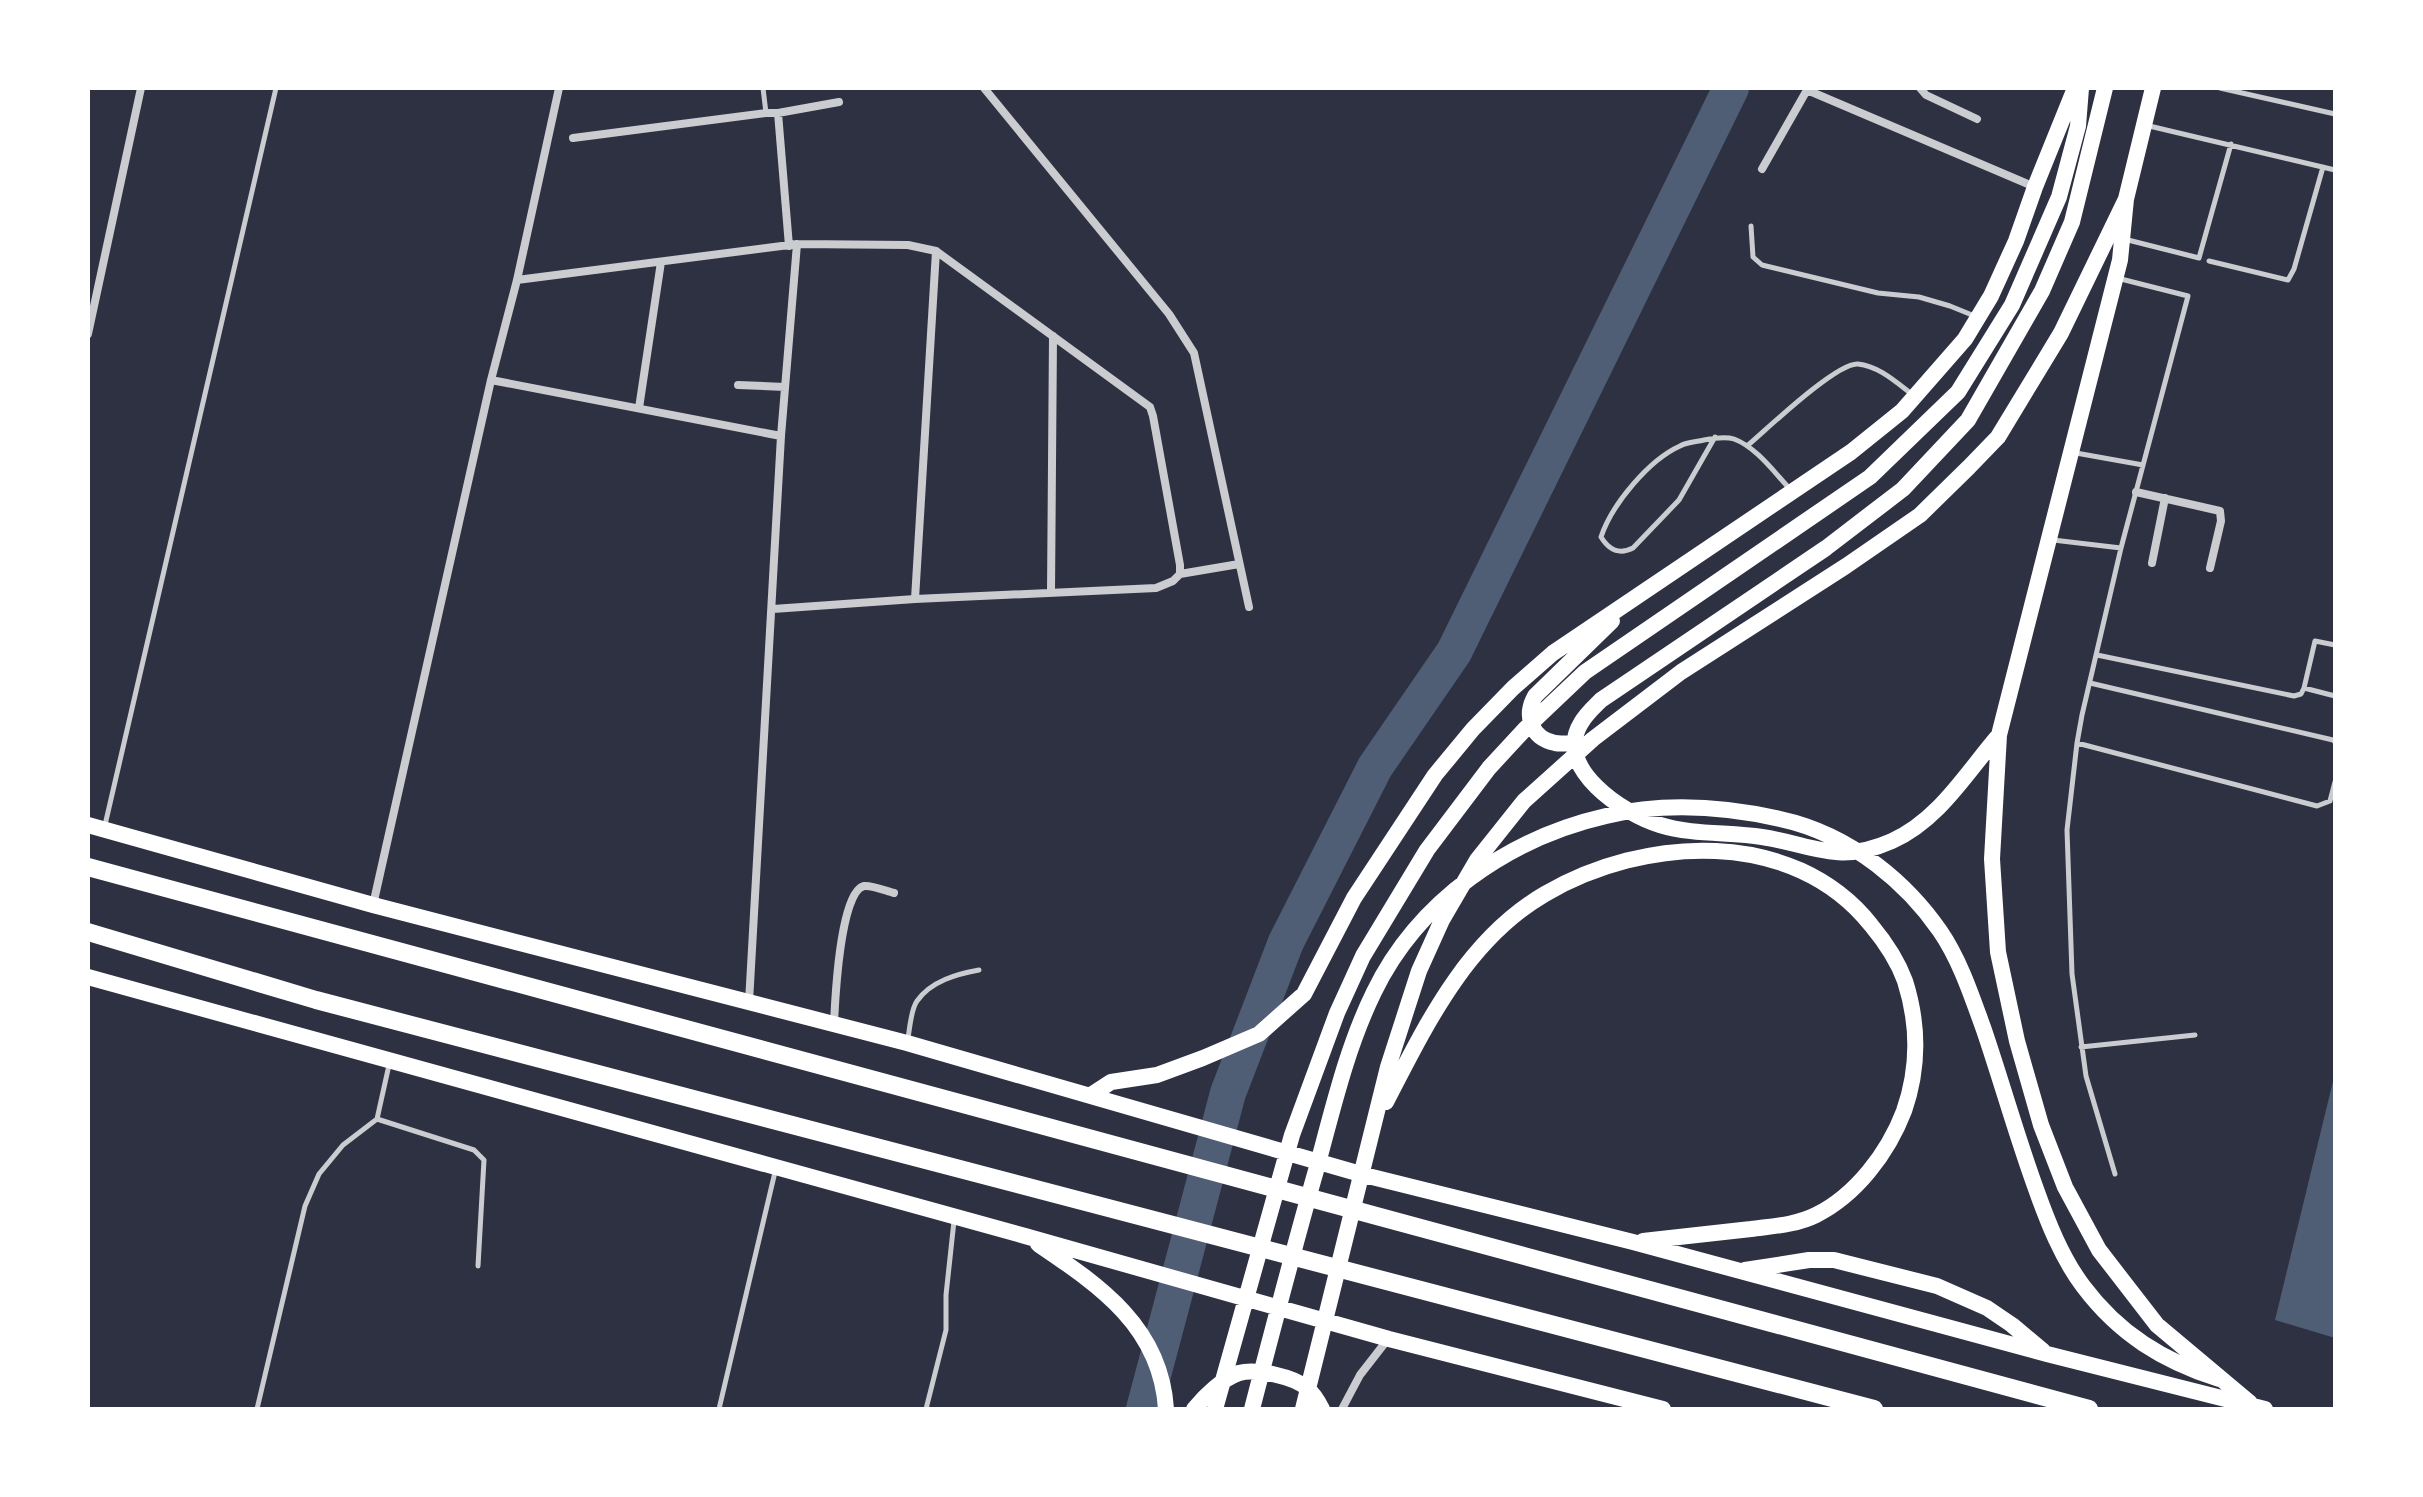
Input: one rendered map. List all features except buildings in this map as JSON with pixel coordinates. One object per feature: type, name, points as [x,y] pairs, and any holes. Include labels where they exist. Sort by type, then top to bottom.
[{"type":"highway","points":[[88,867],[2089,1409]]},
{"type":"highway","points":[[88,932],[316,1000],[1874,1409]]},
{"type":"main road","points":[[1091,1095],[1111,1082],[1157,1075],[1259,1034],[1304,994],[1354,898],[1427,786],[1473,729],[1513,688],[1553,653],[1851,452],[1902,411],[1965,339],[1991,296],[2078,88]]},
{"type":"main road","points":[[1215,1409],[1292,1135],[1332,1026],[1363,956],[1427,850],[1489,768],[1585,672],[1870,477],[1958,392],[2012,305],[2059,197],[2078,126],[2078,88]]},
{"type":"main road","points":[[1999,735],[1953,792],[1920,824],[1893,841],[1858,852],[1843,853],[1828,853],[1763,837],[1662,826],[1633,814],[1606,796],[1587,776],[1575,749],[1580,724],[1601,700],[1826,548],[1903,489],[1968,420],[2042,291],[2072,222],[2105,88]]},
{"type":"main road","points":[[2153,88],[2126,199],[2116,278],[1999,735],[1992,859],[1998,952],[2017,1041],[2041,1125],[2065,1187],[2099,1250],[2157,1325],[2219,1379],[2260,1408]]},
{"type":"main road","points":[[1303,1409],[1403,1016],[1442,920],[1477,860],[1524,801],[1593,739],[1681,672],[1920,515],[1998,437],[2061,333],[2126,199]]},
{"type":"main road","points":[[1576,743],[1555,743],[1537,734],[1531,728],[1530,705],[1535,696],[1635,597]]},
{"type":"main road","points":[[1252,1409],[1352,1045],[1374,991],[1420,922],[1444,899],[1491,865],[1557,830],[1620,813],[1682,806],[1765,815],[1825,833],[1853,846],[1912,895],[1942,934],[1969,989],[2049,1224],[2085,1289],[2117,1323],[2148,1349],[2191,1370],[2219,1379]]},
{"type":"main road","points":[[96,828],[373,905],[907,1043],[1364,1175],[1633,1242],[2260,1408]]},
{"type":"main road","points":[[1375,1123],[1440,1001],[1469,960],[1508,921],[1544,894],[1596,869],[1645,854],[1740,853],[1799,868],[1820,879],[1861,912],[1890,948],[1911,999],[1916,1064],[1912,1088],[1896,1132],[1861,1180],[1837,1202],[1815,1216],[1773,1226],[1633,1242]]},
{"type":"main road","points":[[88,977],[1389,1339],[1663,1409]]},
{"type":"main road","points":[[1025,1236],[1098,1286],[1127,1314],[1151,1348],[1165,1388],[1166,1409]]},
{"type":"main road","points":[[1740,1271],[1809,1260],[1834,1260],[1937,1286],[1987,1308],[2047,1354]]},
{"type":"main road","points":[[1194,1409],[1208,1393],[1239,1373],[1266,1373],[1293,1380],[1307,1388],[1322,1409]]},
{"type":"street","points":[[88,334],[141,88]]},
{"type":"street","points":[[373,905],[559,88]]},
{"type":"street","points":[[984,88],[1169,314],[1189,344],[1196,361],[1249,607]]},
{"type":"street","points":[[1920,88],[1926,95],[1977,119]]},
{"type":"street","points":[[1762,169],[1807,90],[2035,187]]},
{"type":"street","points":[[573,138],[778,113],[839,102]]},
{"type":"street","points":[[749,1003],[793,245],[778,113]]},
{"type":"street","points":[[517,280],[793,245],[908,245],[936,251],[1150,407],[1180,574]]},
{"type":"street","points":[[915,599],[936,251]]},
{"type":"street","points":[[639,408],[661,262]]},
{"type":"street","points":[[1051,593],[1053,336]]},
{"type":"street","points":[[491,380],[781,436]]},
{"type":"street","points":[[738,385],[785,387]]},
{"type":"street","points":[[2136,492],[2220,511],[2221,521],[2210,568]]},
{"type":"street","points":[[2152,563],[2165,498]]},
{"type":"street","points":[[773,609],[1156,588],[1173,581],[1180,574],[1239,564]]},
{"type":"street","points":[[834,1024],[843,929],[855,894],[867,886],[894,893]]},
{"type":"street","points":[[1342,1409],[1360,1375],[1389,1339]]},
{"type":"lane","points":[[96,828],[276,88]]},
{"type":"lane","points":[[763,88],[766,113]]},
{"type":"lane","points":[[2220,88],[2335,114]]},
{"type":"lane","points":[[2144,125],[2335,170]]},
{"type":"lane","points":[[2123,239],[2199,258],[2231,144]]},
{"type":"lane","points":[[2209,261],[2288,280],[2294,269],[2323,167]]},
{"type":"lane","points":[[1751,226],[1753,257],[1762,265],[1878,293],[1919,297],[1978,317]]},
{"type":"lane","points":[[2115,1174],[2086,1076],[2081,1047],[2072,974],[2067,830],[2077,743],[2090,683],[2121,548],[2188,296],[2116,278]]},
{"type":"lane","points":[[1747,446],[1846,366],[1868,366],[1915,396]]},
{"type":"lane","points":[[1715,437],[1679,500],[1633,548],[1616,551],[1607,547],[1601,537],[1613,511],[1657,461],[1682,445],[1715,437],[1732,438],[1747,446],[1793,491]]},
{"type":"lane","points":[[2071,452],[2143,465]]},
{"type":"lane","points":[[2048,539],[2121,548]]},
{"type":"lane","points":[[2097,655],[2294,696],[2301,694],[2304,688],[2315,641],[2335,645]]},
{"type":"lane","points":[[2090,683],[2335,742]]},
{"type":"lane","points":[[2304,688],[2335,696]]},
{"type":"lane","points":[[2077,743],[2317,806],[2330,801],[2335,782]]},
{"type":"lane","points":[[907,1043],[915,1002],[936,983],[979,970]]},
{"type":"lane","points":[[2081,1047],[2195,1035]]},
{"type":"lane","points":[[257,1409],[305,1206],[319,1174],[327,1164],[343,1145],[377,1119],[391,1061]]},
{"type":"lane","points":[[377,1119],[474,1150],[484,1160],[478,1266]]},
{"type":"lane","points":[[719,1409],[776,1167]]},
{"type":"lane","points":[[926,1409],[946,1330],[946,1295],[955,1216]]},
{"type":"water","points":[[2335,1073],[2335,1338],[2275,1320]]},
{"type":"waterway","points":[[1144,1409],[1228,1093],[1286,942],[1375,767],[1454,652],[1731,88]]}]
